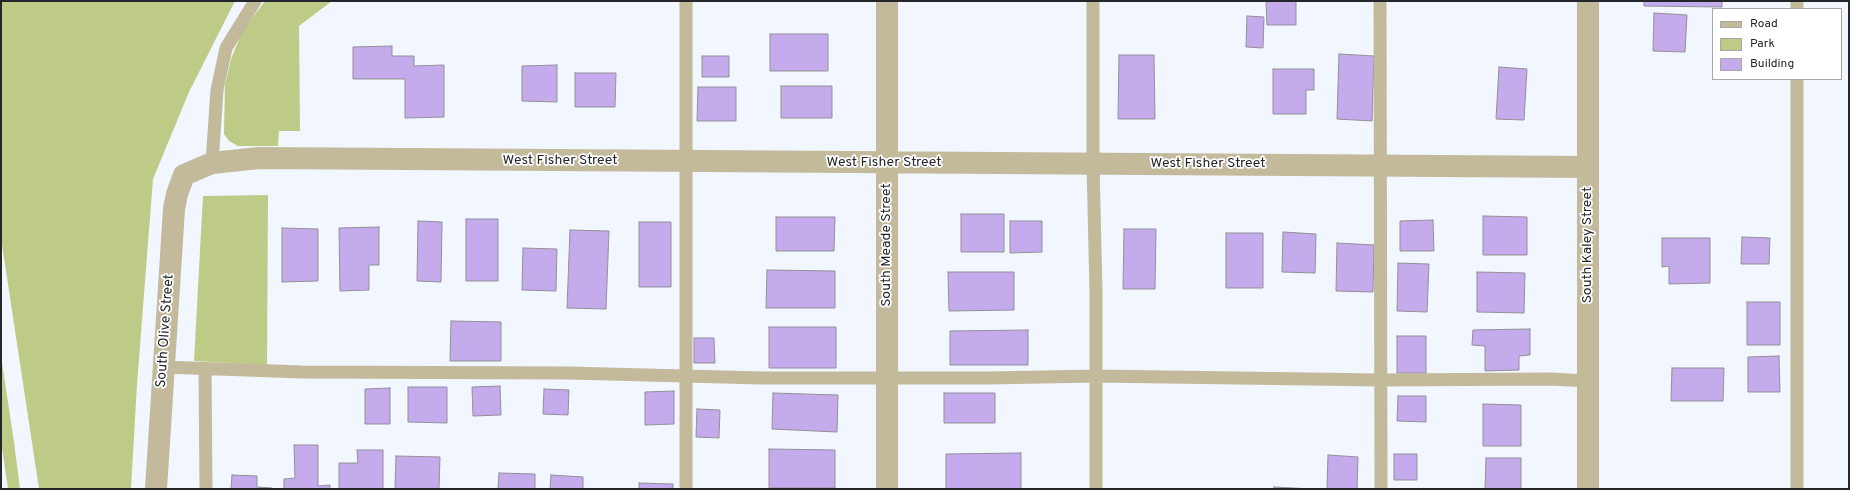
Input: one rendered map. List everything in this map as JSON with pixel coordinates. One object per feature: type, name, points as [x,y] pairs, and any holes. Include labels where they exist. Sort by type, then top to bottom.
[{"type":"street","name":"South Meade Street","points":[[887,1],[887,489]]},
{"type":"street","name":"South Kaley Street","points":[[1588,1],[1588,489]]},
{"type":"street","name":"West Fisher Street","points":[[184,175],[212,163],[259,158],[686,162],[1381,164],[1588,167]]},
{"type":"street","name":"South Olive Street","points":[[156,489],[174,209],[177,194],[184,175]]},
{"type":"lane","points":[[212,163],[217,90],[226,48],[255,1]]},
{"type":"lane","points":[[686,1],[686,489]]},
{"type":"lane","points":[[1093,1],[1093,164],[1096,292],[1096,489]]},
{"type":"lane","points":[[1380,1],[1380,489]]},
{"type":"lane","points":[[1797,80],[1797,489]]},
{"type":"lane","points":[[163,367],[302,372],[569,373],[762,378],[988,378],[1096,376],[1380,380],[1550,379],[1588,381]]},
{"type":"lane","points":[[205,369],[206,489]]},
{"type":"green space","points":[[1,1],[235,1],[189,92],[153,179],[137,384],[131,489],[39,489],[1,238]]},
{"type":"green space","points":[[265,1],[332,1],[299,26],[300,131],[279,131],[278,146],[238,146],[229,141],[224,134],[225,85],[231,59],[243,30]]},
{"type":"green space","points":[[268,195],[267,365],[194,361],[203,196]]},
{"type":"green space","points":[[1,356],[20,489],[8,489],[1,441]]},
{"type":"building","points":[[1266,1],[1296,1],[1296,25],[1267,25]]},
{"type":"building","points":[[1644,1],[1722,1],[1722,7],[1644,6]]},
{"type":"building","points":[[1654,13],[1687,15],[1685,52],[1653,51]]},
{"type":"building","points":[[1247,16],[1264,17],[1263,48],[1246,47]]},
{"type":"building","points":[[770,34],[828,34],[828,71],[770,71]]},
{"type":"building","points":[[392,46],[392,56],[414,56],[414,66],[444,65],[444,117],[405,118],[405,79],[353,79],[353,47]]},
{"type":"building","points":[[1339,54],[1374,56],[1372,121],[1337,119]]},
{"type":"building","points":[[1119,55],[1154,55],[1155,119],[1118,119]]},
{"type":"building","points":[[702,56],[729,56],[729,77],[702,77]]},
{"type":"building","points":[[557,65],[557,102],[522,101],[522,66]]},
{"type":"building","points":[[1499,67],[1527,69],[1524,120],[1496,119]]},
{"type":"building","points":[[1273,69],[1314,69],[1314,90],[1306,90],[1306,114],[1273,114]]},
{"type":"building","points":[[575,73],[616,73],[615,107],[575,107]]},
{"type":"building","points":[[781,86],[832,86],[832,118],[781,118]]},
{"type":"building","points":[[698,87],[736,87],[736,121],[697,121]]},
{"type":"building","points":[[961,214],[1004,214],[1004,252],[961,252]]},
{"type":"building","points":[[1483,216],[1527,217],[1527,255],[1483,255]]},
{"type":"building","points":[[776,217],[835,217],[834,251],[776,251]]},
{"type":"building","points":[[466,219],[498,219],[498,281],[466,281]]},
{"type":"building","points":[[1433,220],[1434,251],[1400,251],[1400,221]]},
{"type":"building","points":[[418,221],[442,222],[441,282],[417,281]]},
{"type":"building","points":[[1010,221],[1042,221],[1042,252],[1010,253]]},
{"type":"building","points":[[639,222],[671,222],[671,287],[639,287]]},
{"type":"building","points":[[379,227],[379,265],[369,265],[369,290],[340,291],[339,228]]},
{"type":"building","points":[[282,228],[318,229],[318,281],[282,282]]},
{"type":"building","points":[[1124,229],[1156,229],[1155,289],[1123,289]]},
{"type":"building","points":[[570,230],[609,231],[606,309],[567,308]]},
{"type":"building","points":[[1283,232],[1316,234],[1315,273],[1282,272]]},
{"type":"building","points":[[1226,233],[1263,233],[1263,288],[1226,288]]},
{"type":"building","points":[[1742,237],[1770,238],[1769,264],[1741,264]]},
{"type":"building","points":[[1662,238],[1710,238],[1710,283],[1669,284],[1669,266],[1662,267]]},
{"type":"building","points":[[1337,243],[1374,245],[1373,292],[1336,291]]},
{"type":"building","points":[[523,248],[557,249],[556,291],[522,290]]},
{"type":"building","points":[[1398,263],[1429,264],[1427,312],[1397,311]]},
{"type":"building","points":[[767,270],[835,271],[835,308],[766,308]]},
{"type":"building","points":[[948,272],[1014,272],[1014,310],[949,311]]},
{"type":"building","points":[[1477,272],[1525,273],[1524,313],[1477,312]]},
{"type":"building","points":[[1747,302],[1780,302],[1780,345],[1747,345]]},
{"type":"building","points":[[451,321],[501,322],[501,361],[450,361]]},
{"type":"building","points":[[769,327],[836,327],[836,368],[769,368]]},
{"type":"building","points":[[1530,329],[1530,355],[1519,356],[1519,370],[1485,371],[1485,346],[1472,345],[1473,330]]},
{"type":"building","points":[[1028,330],[1028,365],[950,365],[950,331]]},
{"type":"building","points":[[1397,336],[1426,336],[1426,373],[1397,373]]},
{"type":"building","points":[[694,338],[714,338],[715,363],[694,363]]},
{"type":"building","points":[[1779,356],[1780,392],[1748,392],[1748,357]]},
{"type":"building","points":[[1672,368],[1724,368],[1723,401],[1671,401]]},
{"type":"building","points":[[500,386],[501,415],[473,416],[472,387]]},
{"type":"building","points":[[408,387],[447,387],[447,423],[408,422]]},
{"type":"building","points":[[390,388],[390,424],[365,424],[365,389]]},
{"type":"building","points":[[544,389],[569,390],[568,415],[543,414]]},
{"type":"building","points":[[674,391],[674,424],[645,425],[645,392]]},
{"type":"building","points":[[773,393],[838,395],[837,432],[772,429]]},
{"type":"building","points":[[944,393],[995,393],[995,423],[944,423]]},
{"type":"building","points":[[1398,396],[1426,396],[1426,422],[1397,421]]},
{"type":"building","points":[[1483,404],[1521,405],[1521,446],[1483,446]]},
{"type":"building","points":[[697,409],[720,410],[719,438],[696,437]]},
{"type":"building","points":[[294,445],[318,445],[318,486],[330,485],[330,489],[284,489],[284,479],[295,478]]},
{"type":"building","points":[[769,449],[835,450],[835,488],[769,488]]},
{"type":"building","points":[[357,450],[383,450],[383,489],[339,489],[339,463],[358,463]]},
{"type":"building","points":[[1021,453],[1021,489],[946,489],[946,454]]},
{"type":"building","points":[[1394,454],[1417,454],[1417,480],[1394,480]]},
{"type":"building","points":[[1328,455],[1358,457],[1357,489],[1327,489]]},
{"type":"building","points":[[396,456],[440,457],[439,489],[395,489]]},
{"type":"building","points":[[1486,458],[1521,458],[1521,489],[1485,489]]},
{"type":"building","points":[[499,473],[535,474],[535,489],[498,489]]},
{"type":"building","points":[[232,475],[257,476],[257,487],[272,489],[231,489]]},
{"type":"building","points":[[551,475],[583,477],[583,489],[550,489]]},
{"type":"building","points":[[639,483],[673,484],[673,489],[639,489]]},
{"type":"building","points":[[1274,487],[1312,489],[1274,489]]}]
